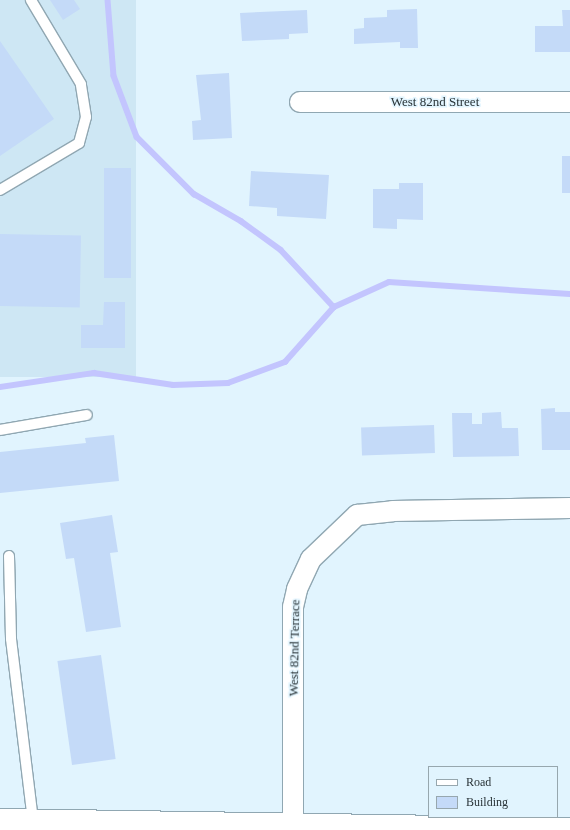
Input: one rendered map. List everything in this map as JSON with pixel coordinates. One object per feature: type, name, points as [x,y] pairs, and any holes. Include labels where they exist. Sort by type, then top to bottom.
[{"type":"street","name":"West 82nd Street","points":[[300,102],[570,102]]},
{"type":"street","name":"West 82nd Terrace","points":[[293,826],[293,607],[297,589],[311,559],[357,515],[392,511],[570,508]]},
{"type":"street","points":[[0,820],[293,826],[570,829]]},
{"type":"lane","points":[[0,190],[79,143],[86,117],[81,84],[31,0]]},
{"type":"lane","points":[[0,430],[87,415]]},
{"type":"lane","points":[[9,556],[11,638],[33,820]]},
{"type":"shaded area","points":[[0,0],[136,0],[136,377],[0,377]]},
{"type":"building","points":[[50,0],[74,0],[80,9],[63,20]]},
{"type":"building","points":[[417,9],[418,48],[400,48],[400,42],[354,44],[354,29],[364,28],[364,18],[387,17],[387,10]]},
{"type":"building","points":[[307,10],[308,33],[289,34],[289,39],[242,41],[240,13]]},
{"type":"building","points":[[562,10],[570,10],[570,52],[535,52],[535,26],[563,26]]},
{"type":"building","points":[[0,41],[54,119],[0,156]]},
{"type":"building","points":[[229,73],[232,138],[193,140],[192,121],[201,120],[196,75]]},
{"type":"building","points":[[562,156],[570,156],[570,193],[562,193]]},
{"type":"building","points":[[104,168],[131,168],[131,278],[104,278]]},
{"type":"building","points":[[251,171],[329,175],[326,219],[277,216],[277,208],[249,206]]},
{"type":"building","points":[[399,183],[423,183],[423,220],[397,219],[397,229],[373,228],[373,189],[399,189]]},
{"type":"building","points":[[0,234],[81,235],[80,307],[0,306]]},
{"type":"building","points":[[104,302],[125,302],[125,348],[81,348],[81,325],[103,325]]},
{"type":"building","points":[[555,408],[555,412],[570,412],[570,450],[542,450],[541,409]]},
{"type":"building","points":[[501,412],[502,428],[518,428],[519,456],[453,457],[452,413],[472,413],[472,424],[482,424],[482,413]]},
{"type":"building","points":[[434,425],[435,453],[362,456],[361,428]]},
{"type":"building","points":[[114,435],[119,481],[0,493],[0,452],[86,443],[85,438]]},
{"type":"building","points":[[112,515],[118,552],[110,553],[121,627],[86,632],[74,558],[66,559],[60,523]]},
{"type":"building","points":[[101,655],[116,759],[72,765],[57,661]]},
{"type":"waterway","points":[[108,0],[114,76],[137,137],[194,194],[241,221],[281,250],[334,307]]},
{"type":"waterway","points":[[0,387],[94,373],[173,385],[228,383],[285,362],[334,307],[389,282],[570,294]]}]
